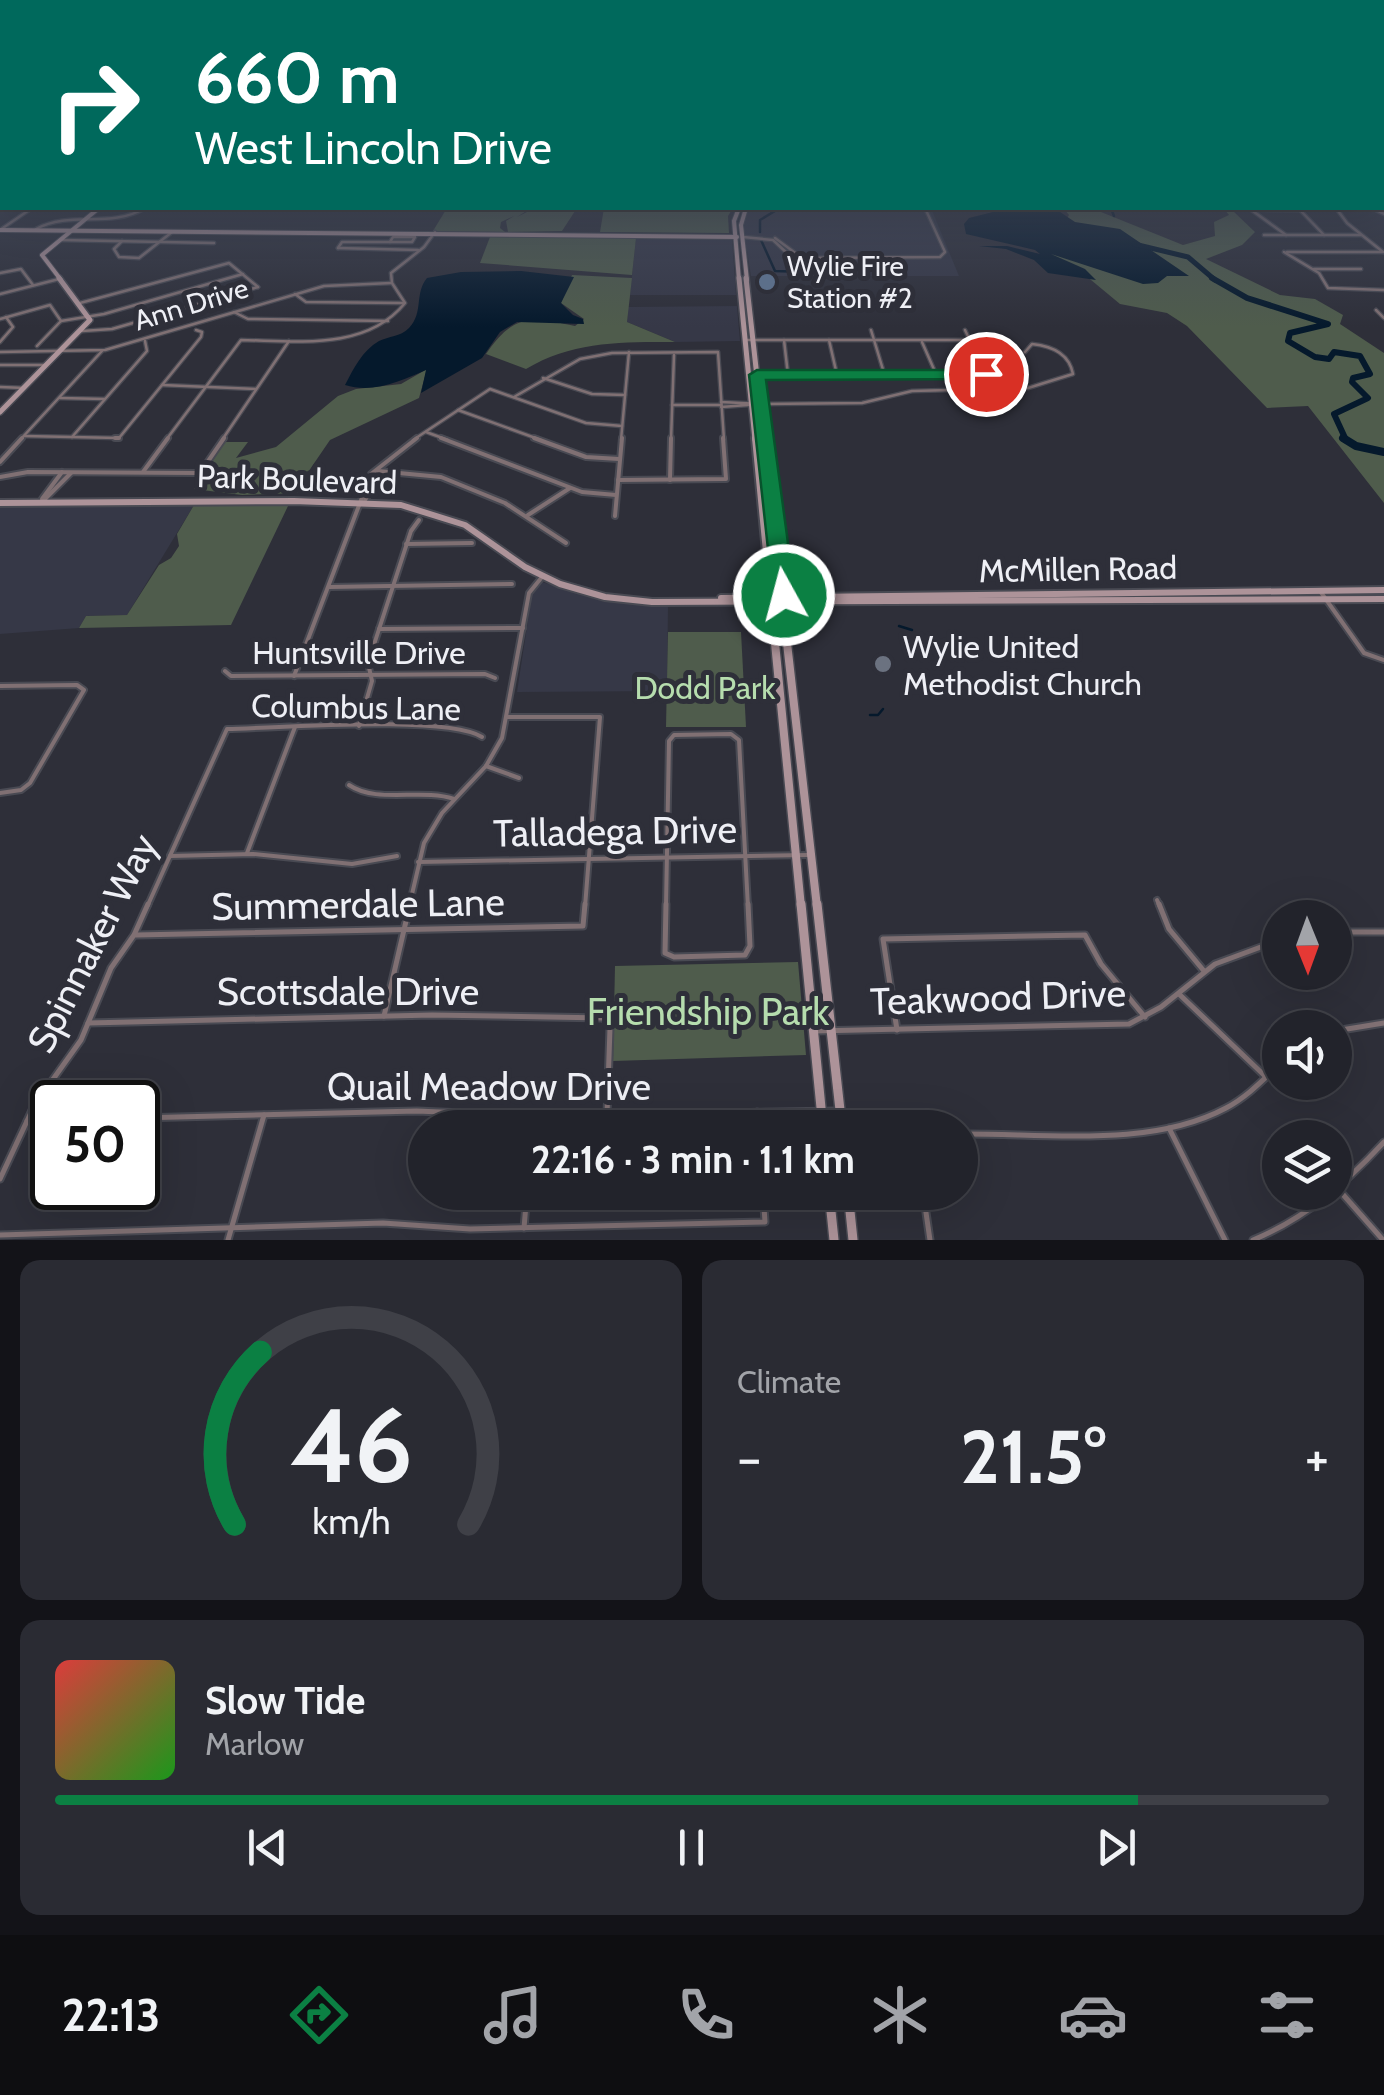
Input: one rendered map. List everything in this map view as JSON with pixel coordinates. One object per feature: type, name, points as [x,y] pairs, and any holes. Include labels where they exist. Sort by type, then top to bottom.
[{"type":"main road","points":[[0,412],[82,332],[90,316],[42,255],[93,212]]},
{"type":"main road","points":[[738,212],[734,221],[745,286],[756,450],[822,1110]]},
{"type":"main road","points":[[739,236],[744,212]]},
{"type":"main road","points":[[1,230],[739,236]]},
{"type":"main road","points":[[1,230],[739,236]]},
{"type":"main road","points":[[308,232],[328,231]]},
{"type":"main road","points":[[666,236],[681,235]]},
{"type":"main road","points":[[754,404],[766,450],[840,1110]]},
{"type":"main road","points":[[756,450],[766,450]]},
{"type":"main road","name":"Park Boulevard","points":[[0,503],[363,501],[418,508],[458,522],[542,577],[605,597],[690,602],[784,598]]},
{"type":"main road","name":"McMillen Road","points":[[1322,595],[1384,590]]},
{"type":"main road","name":"McMillen Road","points":[[784,598],[1384,598]]},
{"type":"main road","points":[[782,692],[795,692]]},
{"type":"main road","points":[[831,1210],[834,1240]]},
{"type":"main road","points":[[850,1210],[854,1240]]},
{"type":"street","points":[[1,230],[27,212]]},
{"type":"street","points":[[36,229],[49,221],[128,221],[139,212]]},
{"type":"street","points":[[739,236],[773,240],[790,255],[807,258],[940,257],[944,252],[927,212]]},
{"type":"street","points":[[1253,212],[1286,235]]},
{"type":"street","points":[[1302,212],[1324,235]]},
{"type":"street","points":[[1340,212],[1383,252]]},
{"type":"street","points":[[122,241],[114,250],[119,257],[142,258],[172,232]]},
{"type":"street","points":[[405,303],[391,273],[435,233]]},
{"type":"street","points":[[390,242],[394,235],[414,237],[412,242],[390,242],[342,242],[338,248],[420,250]]},
{"type":"street","points":[[1264,235],[1361,235]]},
{"type":"street","points":[[58,240],[214,244]]},
{"type":"street","points":[[1383,252],[1284,252],[1314,269],[1328,288],[1384,290]]},
{"type":"street","points":[[80,304],[229,263],[258,286],[112,329],[82,332]]},
{"type":"street","points":[[0,273],[21,269],[33,285]]},
{"type":"street","points":[[1314,269],[1360,269]]},
{"type":"street","points":[[37,346],[61,322],[243,274]]},
{"type":"street","points":[[0,294],[59,278]]},
{"type":"street","name":"Ann Drive","points":[[0,352],[102,351],[324,286],[392,282]]},
{"type":"street","points":[[296,294],[306,302],[405,303]]},
{"type":"street","points":[[143,472],[241,340],[354,335],[389,321],[405,303]]},
{"type":"street","points":[[0,319],[50,305],[61,322]]},
{"type":"street","points":[[1384,310],[1376,310],[1384,318]]},
{"type":"street","points":[[234,312],[248,318],[389,321]]},
{"type":"street","points":[[0,342],[13,326],[6,317]]},
{"type":"street","points":[[24,436],[118,438],[201,337],[202,332],[196,330]]},
{"type":"street","points":[[871,330],[884,375]]},
{"type":"street","points":[[964,330],[992,385]]},
{"type":"street","points":[[72,436],[148,351],[144,340]]},
{"type":"street","points":[[0,477],[62,472],[200,473],[289,340]]},
{"type":"street","points":[[749,340],[970,340]]},
{"type":"street","points":[[784,340],[788,375]]},
{"type":"street","points":[[829,340],[836,375]]},
{"type":"street","points":[[922,340],[936,374]]},
{"type":"street","points":[[672,405],[862,403],[932,389],[1028,388],[1073,374],[1074,368],[1063,354],[1050,346],[1032,344],[1025,352]]},
{"type":"street","points":[[0,462],[102,351]]},
{"type":"street","points":[[615,516],[629,352]]},
{"type":"street","points":[[513,397],[580,359],[629,352],[718,352],[726,479],[618,480]]},
{"type":"street","points":[[670,480],[674,352]]},
{"type":"street","points":[[0,365],[48,365]]},
{"type":"street","points":[[753,375],[986,374]]},
{"type":"street","points":[[543,378],[592,394],[625,395]]},
{"type":"street","points":[[162,385],[256,389]]},
{"type":"street","points":[[0,387],[25,388]]},
{"type":"street","points":[[378,471],[390,456],[490,389],[586,423],[622,426]]},
{"type":"street","points":[[59,398],[105,399]]},
{"type":"street","points":[[458,410],[586,456],[620,458]]},
{"type":"street","points":[[426,432],[570,488],[598,496],[616,496]]},
{"type":"street","points":[[294,676],[363,501],[381,474],[378,471]]},
{"type":"street","points":[[378,471],[442,477],[505,503],[566,543]]},
{"type":"street","points":[[62,472],[41,498],[43,501],[72,472]]},
{"type":"street","points":[[526,516],[570,488]]},
{"type":"street","points":[[359,726],[371,675],[368,664],[406,544],[419,520]]},
{"type":"street","points":[[406,544],[472,543]]},
{"type":"street","points":[[384,1016],[418,862],[432,828],[486,766],[502,738],[530,590],[542,577]]},
{"type":"street","points":[[329,587],[512,584]]},
{"type":"street","points":[[1322,595],[1364,653],[1384,660]]},
{"type":"street","points":[[379,628],[523,628]]},
{"type":"street","name":"Huntsville Drive","points":[[225,671],[231,676],[485,674],[495,678]]},
{"type":"street","points":[[0,686],[76,685],[84,690],[30,784],[21,790],[0,793]]},
{"type":"street","points":[[507,717],[600,717],[590,858]]},
{"type":"street","name":"Columbus Lane","points":[[227,729],[450,726],[469,729],[482,737]]},
{"type":"street","points":[[246,855],[294,727]]},
{"type":"street","name":"Spinnaker Way","points":[[0,1179],[27,1121],[88,1022],[111,968],[134,936],[227,729]]},
{"type":"street","points":[[737,736],[746,856],[748,954],[666,956],[669,737],[737,736]]},
{"type":"street","points":[[486,766],[519,778]]},
{"type":"street","points":[[349,785],[366,794],[417,790],[454,799]]},
{"type":"street","name":"Talladega Drive","points":[[418,862],[814,854]]},
{"type":"street","points":[[170,856],[246,855],[312,864],[382,862],[397,856]]},
{"type":"street","name":"Summerdale Lane","points":[[134,936],[583,926],[590,858]]},
{"type":"street","points":[[1157,900],[1169,929],[1204,970]]},
{"type":"street","points":[[1352,932],[1384,932]]},
{"type":"street","points":[[897,1030],[884,939],[1085,934],[1100,964],[1146,1018]]},
{"type":"street","name":"Teakwood Drive","points":[[814,1031],[1098,1026],[1146,1018],[1204,970],[1238,952],[1262,945]]},
{"type":"street","points":[[1178,993],[1262,1073]]},
{"type":"street","name":"Scottsdale Drive","points":[[88,1022],[384,1016],[608,1020],[607,1110]]},
{"type":"street","points":[[1352,1028],[1384,1023]]},
{"type":"street","points":[[978,1134],[1168,1127],[1224,1110],[1262,1080]]},
{"type":"street","name":"Quail Meadow Drive","points":[[160,1118],[408,1111]]},
{"type":"street","points":[[228,1240],[264,1116]]},
{"type":"street","points":[[1168,1127],[1225,1240]]},
{"type":"street","points":[[1352,1176],[1384,1142]]},
{"type":"street","points":[[1352,1205],[1383,1240]]},
{"type":"street","points":[[524,1228],[526,1210]]},
{"type":"street","points":[[0,1235],[383,1223],[470,1229],[765,1222],[764,1210]]},
{"type":"street","points":[[926,1210],[930,1240]]},
{"type":"street","points":[[1253,1240],[1282,1230],[1310,1210]]},
{"type":"shaded area","points":[[748,212],[933,212],[959,276],[751,276],[743,226]]},
{"type":"shaded area","points":[[994,212],[1060,212],[1075,222],[1120,229],[1189,276],[1167,276],[1158,283],[1143,284],[1051,254],[1085,269],[1096,280],[1048,273],[1034,260],[1006,249],[979,246],[1007,246],[1040,254],[966,234],[964,224],[969,218]]},
{"type":"shaded area","points":[[636,238],[732,239],[736,295],[630,295]]},
{"type":"shaded area","points":[[521,271],[574,277],[561,303],[583,319],[584,324],[517,322],[500,332],[482,358],[421,393],[426,370],[377,387],[345,385],[368,350],[414,322],[427,278],[461,272]]},
{"type":"shaded area","points":[[737,306],[740,341],[675,342],[627,322],[628,307]]},
{"type":"shaded area","points":[[194,505],[127,615],[86,616],[79,628],[0,634],[0,507]]},
{"type":"shaded area","points":[[542,582],[599,600],[668,606],[667,691],[517,692],[532,594]]},
{"type":"green space","points":[[445,212],[525,212],[517,217],[527,212],[574,212],[562,231],[508,232],[506,221],[514,216],[501,222],[500,228],[505,232],[433,231]]},
{"type":"green space","points":[[603,212],[731,212],[729,233],[600,232]]},
{"type":"green space","points":[[1066,212],[1101,212],[1183,245],[1215,236],[1214,222],[1229,215],[1226,212],[1234,212],[1255,232],[1242,245],[1206,259],[1280,295],[1315,299],[1343,315],[1340,324],[1384,353],[1384,503],[1308,406],[1267,408],[1187,326],[1167,313],[1120,304],[1079,270],[1045,256],[1069,215]]},
{"type":"green space","points":[[490,237],[636,238],[632,275],[480,263]]},
{"type":"green space","points":[[572,275],[632,278],[627,322],[675,342],[580,348],[526,369],[486,354],[505,331],[524,321],[575,326],[584,319],[561,303]]},
{"type":"green space","points":[[427,369],[419,398],[330,440],[304,478],[299,493],[242,495],[194,489],[225,442],[248,442],[236,458],[276,447],[338,396],[356,389],[401,384]]},
{"type":"green space","points":[[194,505],[288,506],[231,625],[79,628],[86,616],[127,615],[159,565],[171,558],[179,546],[177,534]]},
{"type":"green space","name":"Dodd Park","points":[[668,632],[741,632],[746,727],[666,727]]},
{"type":"green space","name":"Friendship Park","points":[[798,962],[806,1055],[613,1061],[615,966]]},
{"type":"waterway","points":[[760,232],[760,220],[774,212]]},
{"type":"waterway","points":[[1112,212],[1114,216]]},
{"type":"waterway","points":[[761,240],[775,271],[836,273]]},
{"type":"waterway","points":[[1134,244],[1188,257],[1214,279]]},
{"type":"waterway","points":[[1214,279],[1247,298],[1328,324],[1290,333],[1288,341],[1315,357],[1329,359],[1334,352],[1360,356],[1370,374],[1353,378],[1352,382],[1368,398],[1334,414],[1346,440]]},
{"type":"waterway","points":[[1346,440],[1384,452]]},
{"type":"waterway","points":[[899,626],[912,630]]},
{"type":"waterway","points":[[870,715],[878,715],[883,709]]},
{"type":"place","name":"Wylie Fire Station #2","points":[[767,282]]},
{"type":"place","name":"Wylie United Methodist Church","points":[[883,664]]},
{"type":"route","points":[[784,595],[757,375],[986,374]]}]
